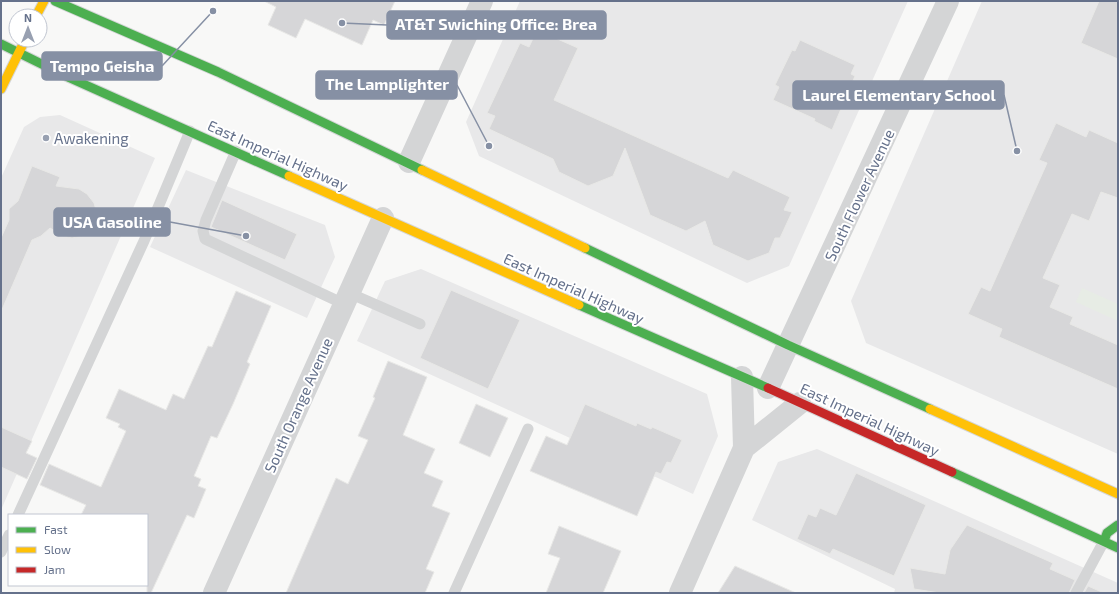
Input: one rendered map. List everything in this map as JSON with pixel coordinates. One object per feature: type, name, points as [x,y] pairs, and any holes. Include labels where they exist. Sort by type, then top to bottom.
[{"type":"main road","points":[[55,1],[218,72],[409,162],[788,345],[1118,494]]},
{"type":"main road","name":"East Imperial Highway","points":[[1,44],[70,78],[800,402],[1118,548]]},
{"type":"main road","points":[[1,89],[21,48]]},
{"type":"main road","points":[[1104,541],[1107,533],[1118,525]]},
{"type":"street","points":[[409,162],[482,1]]},
{"type":"street","name":"South Flower Avenue","points":[[768,388],[948,1]]},
{"type":"street","name":"South Orange Avenue","points":[[214,593],[383,218]]},
{"type":"street","points":[[680,593],[744,448],[742,377]]},
{"type":"street","points":[[744,448],[800,402]]},
{"type":"lane","points":[[18,514],[144,241],[190,131]]},
{"type":"lane","points":[[236,151],[206,220],[203,231],[205,239],[347,298],[420,324]]},
{"type":"lane","points":[[454,593],[528,429]]},
{"type":"lane","points":[[1,552],[8,537]]},
{"type":"lane","points":[[1076,593],[1104,541]]},
{"type":"shaded area","points":[[520,1],[908,1],[789,266],[747,283],[479,156],[466,122]]},
{"type":"shaded area","points":[[982,1],[1118,1],[1118,454],[866,343],[851,301]]},
{"type":"shaded area","points":[[60,115],[155,158],[1,510],[1,178],[24,127],[40,117]]},
{"type":"shaded area","points":[[186,170],[325,225],[335,257],[307,318],[150,247]]},
{"type":"shaded area","points":[[421,269],[707,394],[718,436],[693,494],[357,341],[385,281]]},
{"type":"shaded area","points":[[1082,288],[1118,304],[1118,321],[1076,302]]},
{"type":"shaded area","points":[[817,449],[1118,583],[1118,593],[894,593],[895,589],[752,520],[778,462]]},
{"type":"building","points":[[264,1],[395,1],[384,25],[373,20],[362,45],[305,19],[296,38],[268,25],[276,7]]},
{"type":"building","points":[[1099,1],[1118,1],[1118,59],[1081,43]]},
{"type":"building","points":[[537,30],[578,48],[554,100],[728,178],[733,170],[790,197],[784,210],[792,212],[780,238],[775,238],[769,253],[748,261],[713,245],[705,221],[686,231],[650,215],[625,148],[613,176],[588,186],[559,172],[553,159],[489,129],[495,116],[487,113],[520,43],[529,47]]},
{"type":"building","points":[[800,40],[855,65],[851,74],[855,76],[832,130],[814,121],[815,119],[773,100],[779,87],[775,85],[792,50],[795,51]]},
{"type":"building","points":[[1056,123],[1086,137],[1089,130],[1118,143],[1118,198],[1101,192],[1089,221],[1072,214],[1043,278],[1060,285],[1050,307],[1073,317],[1070,324],[1118,345],[1118,389],[999,337],[1002,329],[968,314],[981,287],[990,291],[1047,163],[1039,160]]},
{"type":"building","points":[[32,166],[60,177],[56,186],[79,189],[87,194],[94,203],[97,214],[94,224],[90,230],[82,236],[72,238],[63,236],[50,228],[41,236],[32,240],[1,312],[1,238],[9,220],[9,209],[18,201]]},
{"type":"building","points":[[222,200],[297,234],[285,260],[211,227]]},
{"type":"building","points":[[451,290],[520,320],[488,389],[420,358]]},
{"type":"building","points":[[236,291],[271,306],[247,362],[250,364],[233,404],[217,438],[211,436],[194,476],[201,479],[198,486],[206,489],[194,518],[187,515],[151,593],[147,593],[148,514],[82,514],[86,505],[40,485],[49,464],[101,487],[126,431],[118,427],[120,424],[106,418],[119,389],[166,410],[173,394],[184,399],[208,346],[212,347]]},
{"type":"building","points":[[388,361],[427,377],[403,435],[435,449],[424,473],[443,481],[432,506],[450,513],[426,569],[434,572],[425,593],[286,593],[336,478],[348,484],[368,440],[358,436],[375,398],[373,397]]},
{"type":"building","points":[[476,404],[508,418],[490,457],[459,443]]},
{"type":"building","points":[[585,404],[636,426],[637,423],[651,429],[652,427],[682,440],[671,463],[667,462],[661,474],[656,472],[637,516],[530,471],[546,436],[567,445]]},
{"type":"building","points":[[1,427],[32,441],[26,453],[37,458],[27,479],[1,467]]},
{"type":"building","points":[[856,473],[926,505],[894,576],[833,549],[830,554],[797,539],[808,514],[816,517],[820,508],[836,515]]},
{"type":"building","points":[[967,525],[1053,563],[1050,569],[1075,580],[1069,593],[940,593],[914,589],[910,568],[945,574],[950,550]]},
{"type":"building","points":[[559,526],[621,551],[603,593],[546,593],[560,558],[548,554]]},
{"type":"building","points":[[735,566],[796,593],[718,593]]},
{"type":"building","points":[[1088,586],[1104,593],[1084,593]]},
{"type":"traffic: fast","points":[[55,1],[218,72],[422,170]]},
{"type":"traffic: fast","points":[[1,44],[70,78],[289,176]]},
{"type":"traffic: fast","points":[[585,248],[788,345],[930,409]]},
{"type":"traffic: fast","points":[[579,305],[768,388]]},
{"type":"traffic: fast","points":[[952,472],[1118,548]]},
{"type":"traffic: fast","points":[[1104,541],[1107,533],[1118,525]]},
{"type":"traffic: slow","points":[[40,8],[44,1]]},
{"type":"traffic: slow","points":[[1,89],[21,48]]},
{"type":"traffic: slow","points":[[422,170],[585,248]]},
{"type":"traffic: slow","points":[[289,176],[579,305]]},
{"type":"traffic: slow","points":[[930,409],[1118,494]]},
{"type":"traffic: jam","points":[[768,388],[952,472]]},
{"type":"place","name":"Tempo Geisha","points":[[213,11]]},
{"type":"place","name":"AT&T Swiching Office: Brea","points":[[342,23]]},
{"type":"place","name":"Awakening","points":[[46,138]]},
{"type":"place","name":"The Lamplighter","points":[[489,146]]},
{"type":"place","name":"Laurel Elementary School","points":[[1017,151]]},
{"type":"place","name":"USA Gasoline","points":[[246,236]]}]
